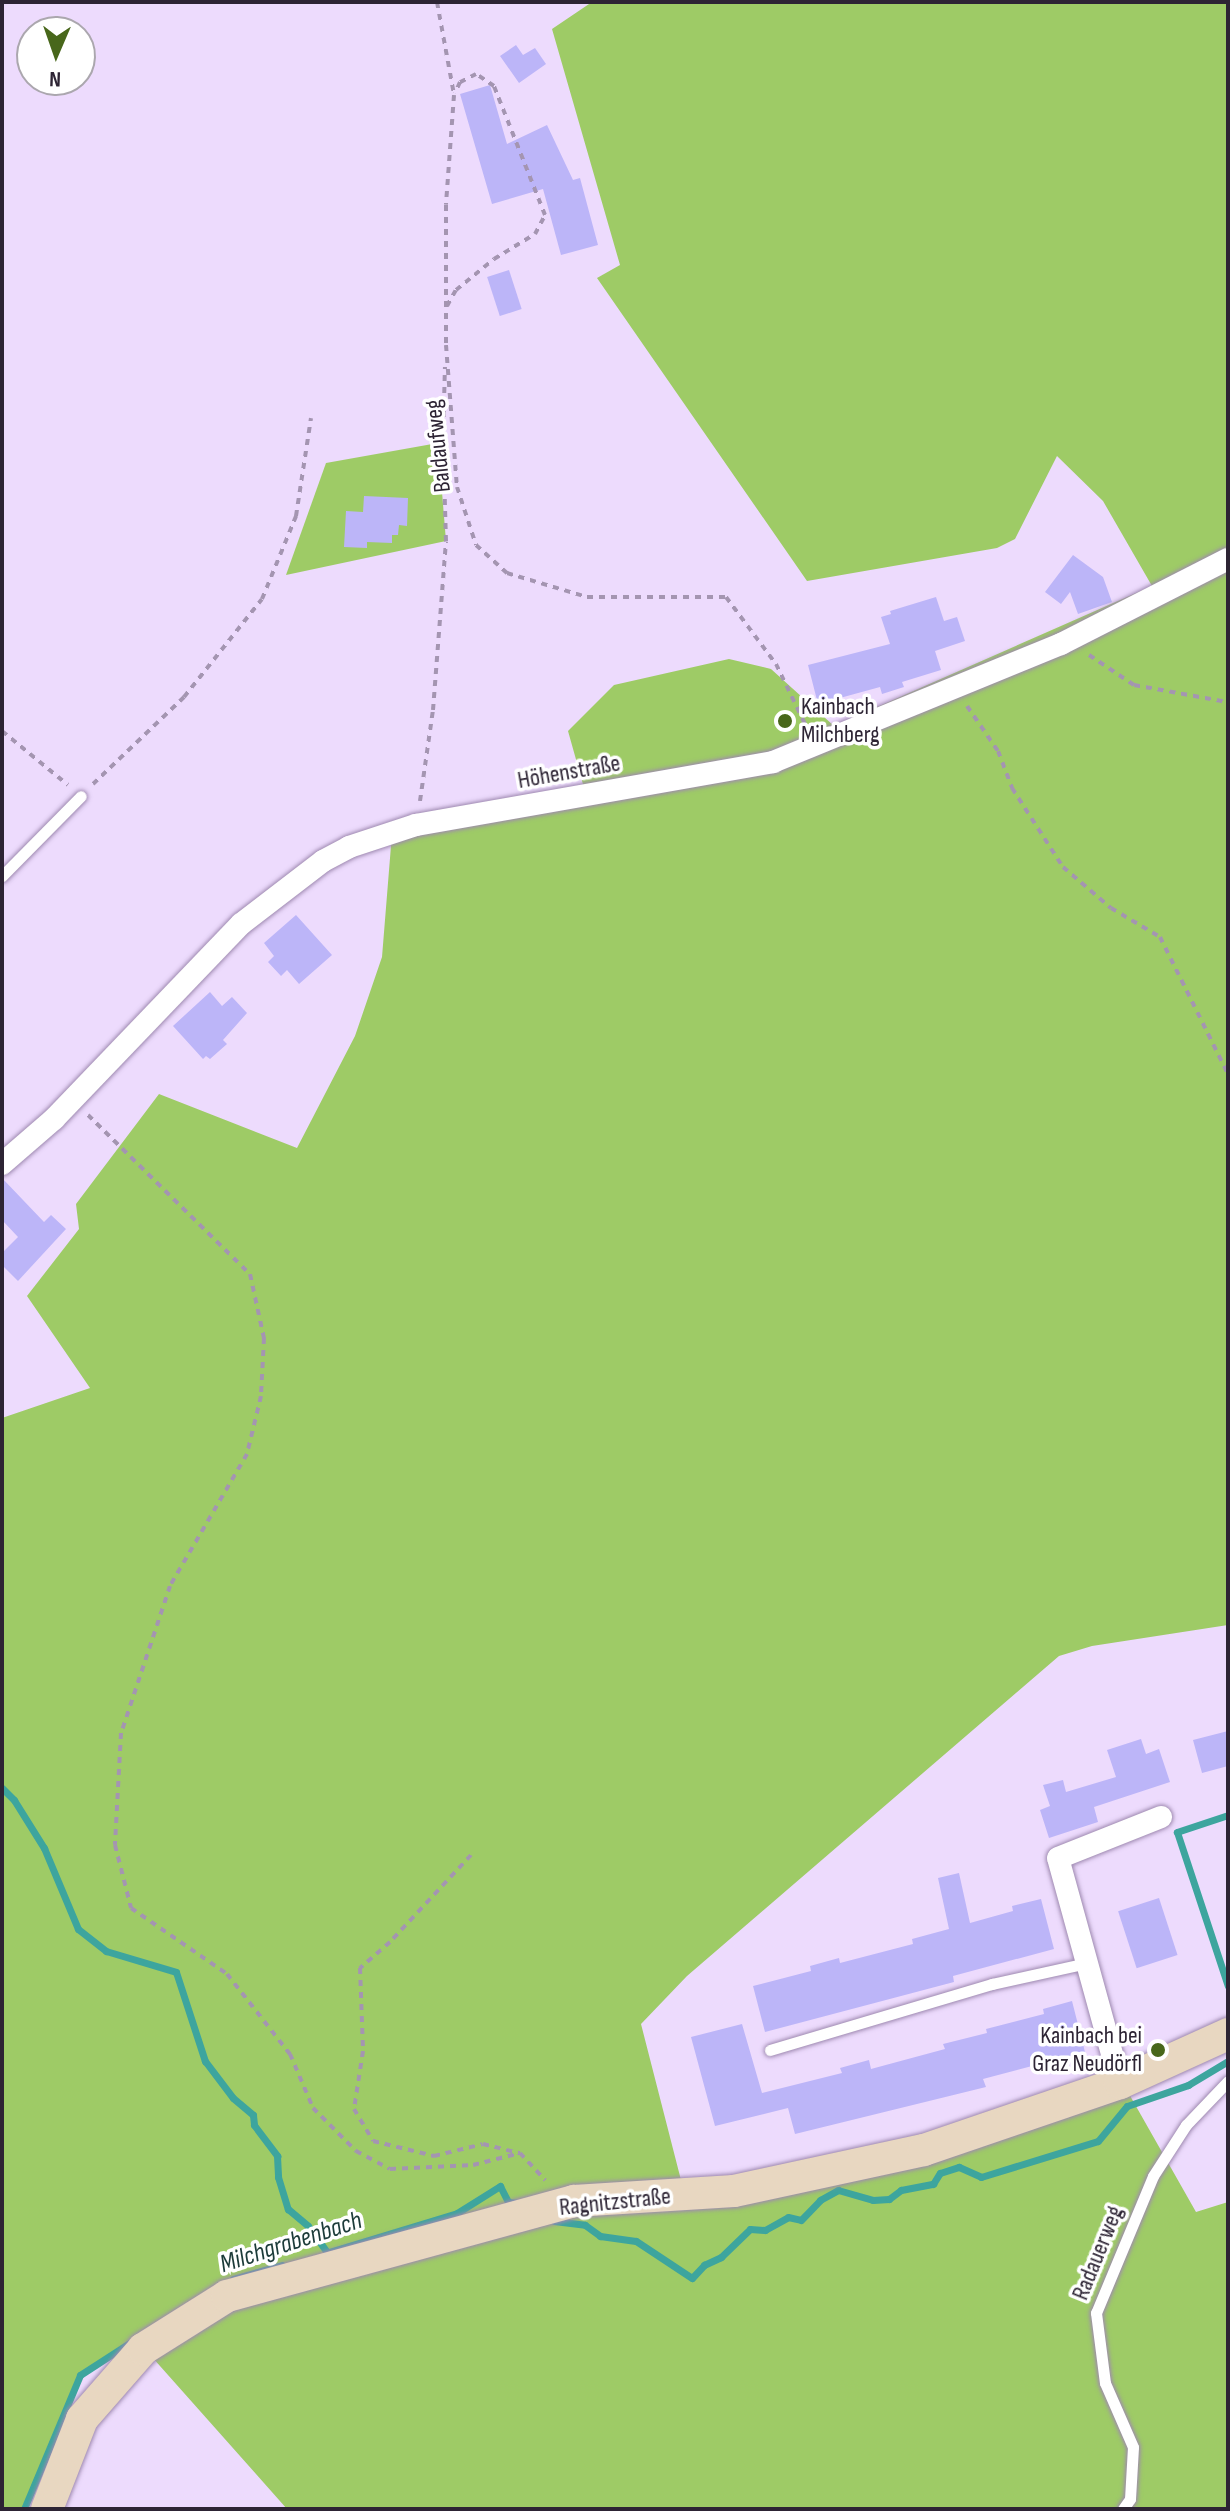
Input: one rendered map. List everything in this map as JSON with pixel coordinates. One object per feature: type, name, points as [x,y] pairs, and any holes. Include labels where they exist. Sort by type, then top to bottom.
[{"type":"main road","name":"Ragnitzstraße","points":[[47,2509],[82,2419],[143,2349],[227,2296],[574,2201],[734,2191],[924,2150],[1120,2083],[1228,2034]]},
{"type":"street","name":"Höhenstraße","points":[[2,1164],[72,1100],[241,924],[323,861],[349,847],[416,825],[773,762],[1061,644],[1228,559]]},
{"type":"street","points":[[1120,2083],[1058,1858],[1161,1817]]},
{"type":"lane","points":[[2,876],[81,796]]},
{"type":"lane","points":[[770,2050],[992,1984],[1087,1963]]},
{"type":"lane","name":"Radauerweg","points":[[1123,2509],[1130,2499],[1133,2447],[1105,2383],[1096,2313],[1153,2176],[1186,2125],[1228,2081]]},
{"type":"path","name":"Baldaufweg","points":[[437,2],[454,95],[446,205],[446,345],[457,487],[476,545],[507,573],[587,597],[726,597],[776,664],[816,746]]},
{"type":"path","points":[[446,308],[456,290],[494,259],[535,234],[545,215],[494,86],[476,74],[460,82],[454,95]]},
{"type":"path","points":[[416,825],[433,710],[446,541],[443,441],[446,345]]},
{"type":"path","points":[[2,731],[81,796],[184,697],[262,599],[296,516],[311,418]]},
{"type":"path","points":[[1061,644],[1093,657],[1134,685],[1228,702]]},
{"type":"path","points":[[955,688],[998,751],[1012,788],[1063,867],[1111,908],[1160,937],[1228,1074]]},
{"type":"path","points":[[72,1100],[250,1274],[264,1338],[261,1396],[247,1454],[170,1586],[121,1733],[115,1845],[131,1908],[227,1974],[290,2054],[313,2108],[356,2151],[390,2169],[473,2165],[520,2153],[483,2144],[434,2156],[373,2141],[354,2109],[363,2051],[360,1968],[390,1942],[471,1855]]},
{"type":"green space","points":[[592,2],[1228,2],[1228,1625],[1092,1646],[1059,1656],[687,1976],[641,2024],[682,2184],[769,2172],[945,2133],[1116,2071],[1196,2212],[1228,2202],[1228,2509],[287,2509],[136,2339],[80,2375],[24,2509],[2,2509],[2,1418],[90,1388],[27,1296],[79,1229],[76,1204],[159,1094],[297,1148],[355,1036],[382,957],[393,821],[586,795],[568,731],[614,685],[729,659],[771,669],[834,726],[1152,586],[1103,501],[1057,456],[1015,539],[997,548],[807,581],[597,278],[620,265],[552,29]]},
{"type":"green space","points":[[438,443],[446,541],[286,575],[326,463]]},
{"type":"building","points":[[516,45],[523,55],[535,48],[546,64],[519,83],[500,56]]},
{"type":"building","points":[[490,85],[507,144],[547,125],[573,180],[580,178],[598,245],[561,255],[543,189],[492,204],[460,94]]},
{"type":"building","points":[[509,270],[522,309],[500,316],[487,277]]},
{"type":"building","points":[[364,496],[408,498],[407,526],[399,525],[398,535],[392,535],[392,543],[367,542],[367,548],[344,547],[346,511],[363,512]]},
{"type":"building","points":[[1073,555],[1103,577],[1112,602],[1078,614],[1070,592],[1061,604],[1045,592]]},
{"type":"building","points":[[936,597],[944,621],[957,617],[965,641],[935,651],[941,670],[902,682],[904,687],[882,694],[880,687],[818,704],[808,665],[890,644],[881,617],[891,614],[890,611]]},
{"type":"building","points":[[296,915],[332,955],[299,984],[287,970],[281,976],[268,962],[274,956],[264,943]]},
{"type":"building","points":[[210,992],[222,1006],[232,997],[247,1013],[223,1040],[227,1044],[210,1059],[206,1056],[203,1059],[173,1026]]},
{"type":"building","points":[[2,1178],[44,1222],[51,1215],[66,1229],[18,1281],[2,1265],[2,1253],[18,1237],[2,1220]]},
{"type":"building","points":[[1228,1731],[1228,1766],[1202,1773],[1193,1740]]},
{"type":"building","points":[[1141,1739],[1146,1754],[1159,1749],[1170,1782],[1094,1807],[1098,1822],[1049,1838],[1040,1810],[1050,1806],[1043,1785],[1063,1780],[1066,1792],[1116,1777],[1107,1750]]},
{"type":"building","points":[[959,1873],[970,1923],[1013,1911],[1012,1906],[1041,1899],[1054,1949],[953,1976],[954,1982],[765,2032],[753,1986],[811,1971],[810,1966],[839,1958],[840,1963],[913,1944],[912,1939],[949,1929],[938,1878]]},
{"type":"building","points":[[1159,1898],[1178,1955],[1137,1968],[1118,1911]]},
{"type":"building","points":[[1072,2001],[1085,2052],[983,2079],[986,2087],[795,2134],[788,2108],[715,2126],[691,2037],[742,2024],[762,2093],[842,2073],[840,2068],[869,2060],[871,2069],[945,2049],[943,2044],[1044,2014],[1043,2009]]},
{"type":"waterway","points":[[2,1788],[14,1800],[44,1848],[78,1929],[106,1951],[176,1972],[205,2061],[233,2098],[253,2115],[254,2125],[277,2156],[278,2177],[288,2209],[308,2226],[327,2252]]},
{"type":"waterway","name":"Milchgrabenbach","points":[[1228,1815],[1177,1832],[1228,1986]]},
{"type":"waterway","name":"Milchgrabenbach","points":[[554,2221],[585,2225],[600,2236],[636,2241],[692,2278],[704,2265],[721,2257],[750,2229],[765,2230],[788,2217],[801,2220],[820,2200],[838,2190],[873,2200],[889,2199],[901,2190],[933,2184],[940,2173],[959,2167],[981,2177],[1098,2141],[1127,2106],[1188,2085],[1228,2061]]},
{"type":"waterway","name":"Milchgrabenbach","points":[[329,2252],[457,2213],[500,2186],[508,2202],[518,2203]]},
{"type":"waterway","name":"Milchgrabenbach","points":[[233,2279],[282,2265]]},
{"type":"waterway","name":"Milchgrabenbach","points":[[24,2509],[80,2375],[131,2342]]},
{"type":"place","name":"Kainbach Milchberg","points":[[785,721]]},
{"type":"place","name":"Kainbach bei Graz Neudörfl","points":[[1158,2050]]}]
